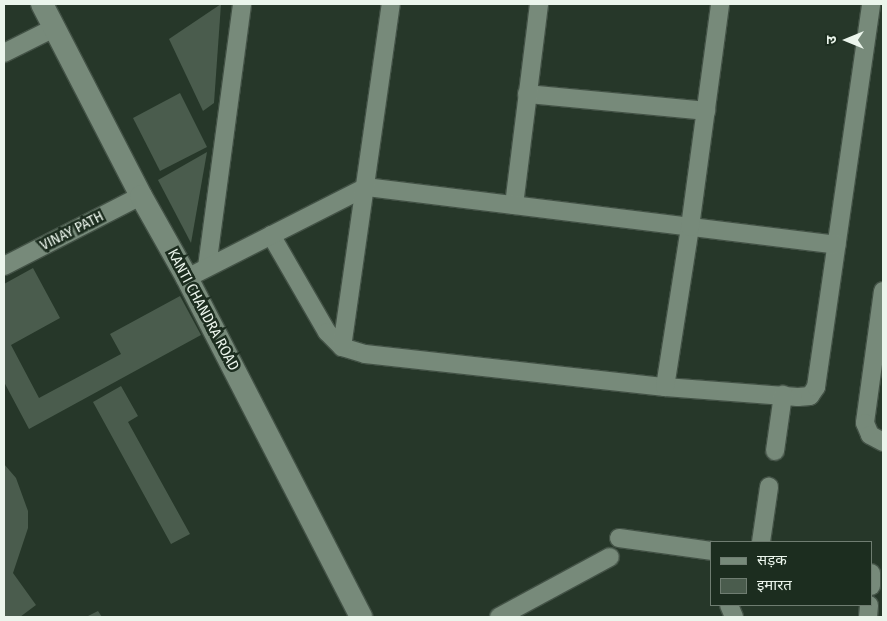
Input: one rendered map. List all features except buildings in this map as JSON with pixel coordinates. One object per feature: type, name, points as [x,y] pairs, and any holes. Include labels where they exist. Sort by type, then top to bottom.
[{"type":"street","name":"KANTI CHANDRA ROAD","points":[[42,4],[141,196],[187,278],[361,617]]},
{"type":"street","points":[[207,267],[242,4]]},
{"type":"street","points":[[342,347],[391,4]]},
{"type":"street","points":[[514,205],[539,4]]},
{"type":"street","points":[[665,387],[690,227],[720,4]]},
{"type":"street","points":[[271,235],[327,332],[342,347],[365,354],[665,387],[810,396],[816,387],[870,4]]},
{"type":"street","points":[[4,53],[54,28]]},
{"type":"street","points":[[528,94],[706,111]]},
{"type":"street","points":[[187,278],[366,187],[836,244]]},
{"type":"street","name":"VINAY PATH","points":[[6,260],[141,196]]},
{"type":"street","points":[[883,291],[865,423],[870,435],[883,442]]},
{"type":"street","points":[[775,451],[783,395]]},
{"type":"street","points":[[762,541],[770,486]]},
{"type":"street","points":[[619,538],[709,555]]},
{"type":"street","points":[[499,617],[610,556]]}]
